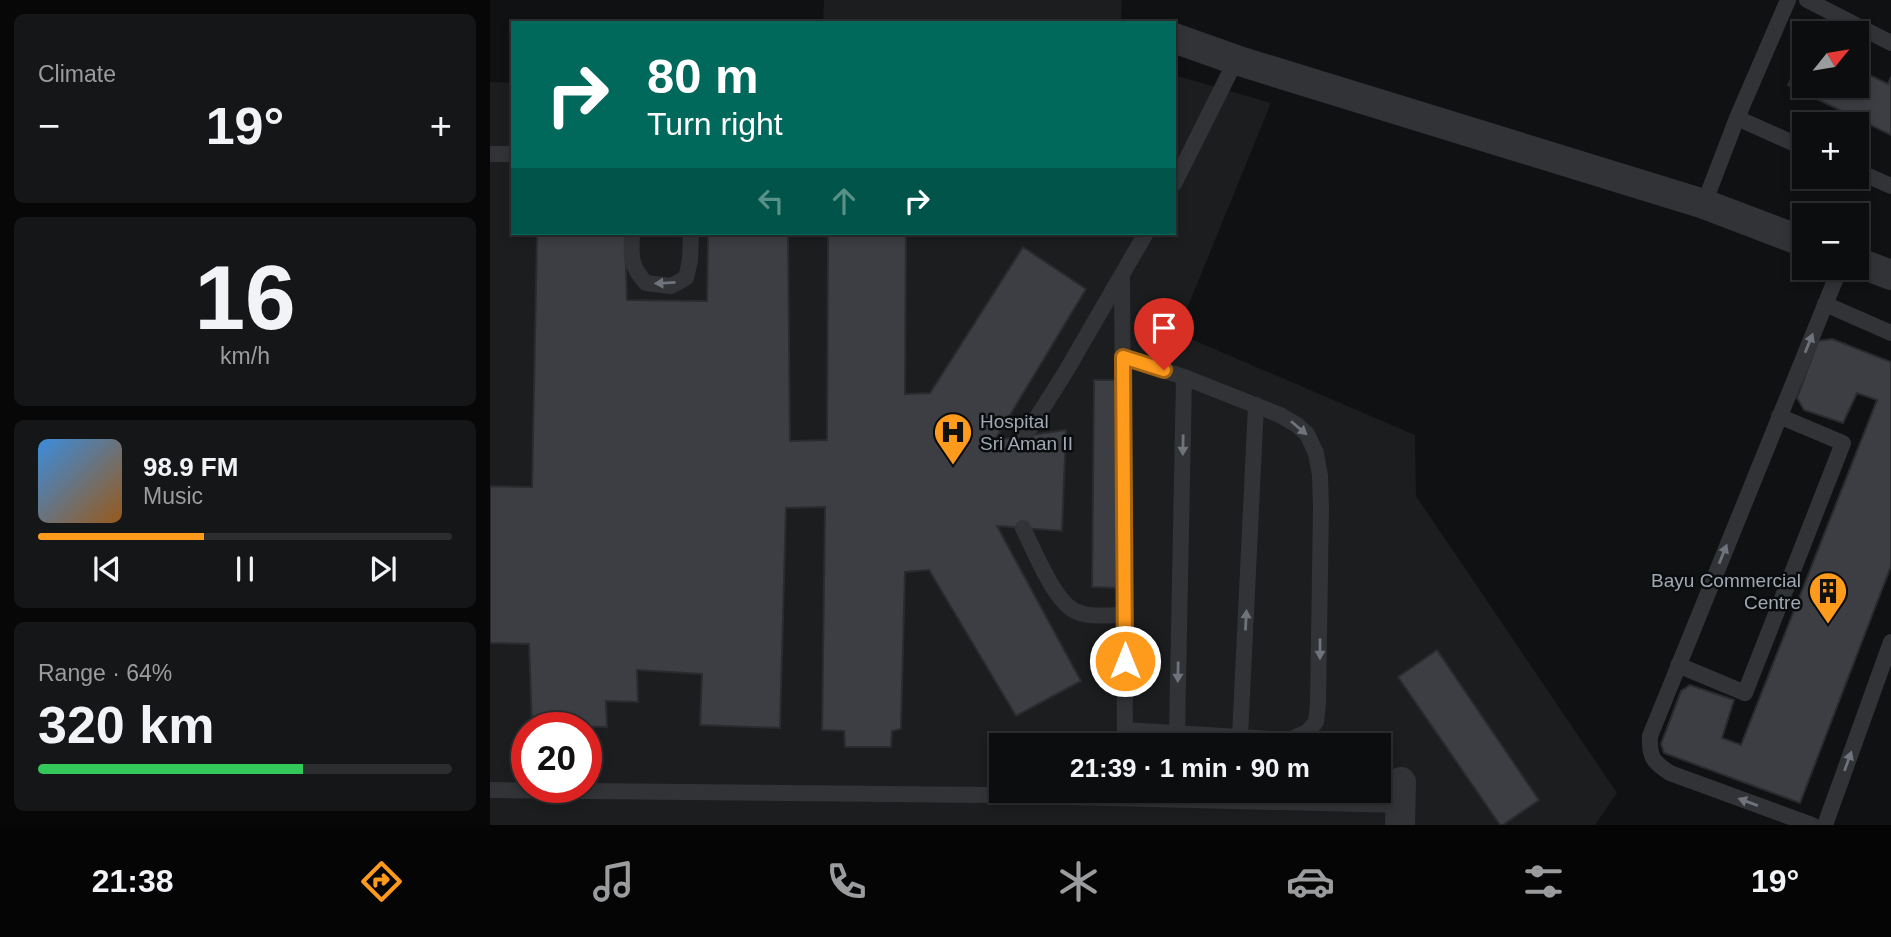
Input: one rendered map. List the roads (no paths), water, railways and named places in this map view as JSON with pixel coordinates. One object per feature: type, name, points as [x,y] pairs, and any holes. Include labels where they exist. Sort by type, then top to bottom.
[{"type":"street","points":[[1176,39],[1236,60],[1703,204],[1792,237]]},
{"type":"street","points":[[1869,267],[1891,275]]},
{"type":"lane","points":[[1703,204],[1788,0]]},
{"type":"lane","points":[[1807,0],[1891,43]]},
{"type":"lane","points":[[1179,167],[1236,60]]},
{"type":"lane","points":[[1737,118],[1792,143]]},
{"type":"lane","points":[[490,153],[511,154]]},
{"type":"lane","points":[[1869,176],[1891,186]]},
{"type":"lane","points":[[632,235],[635,271],[646,284],[671,285],[686,278],[691,235]]},
{"type":"lane","points":[[1025,436],[1145,235]]},
{"type":"lane","points":[[1122,275],[1125,733]]},
{"type":"lane","points":[[1812,825],[1670,774],[1652,757],[1650,736],[1835,280]]},
{"type":"lane","points":[[1825,304],[1891,332]]},
{"type":"lane","points":[[1123,357],[1184,377],[1280,415],[1307,434],[1316,453],[1320,476],[1320,685],[1316,722],[1305,733]]},
{"type":"lane","points":[[1177,733],[1184,377]]},
{"type":"lane","points":[[1240,733],[1256,405]]},
{"type":"lane","points":[[1678,666],[1745,693],[1843,443],[1779,416]]},
{"type":"lane","points":[[1023,528],[1047,577],[1069,608],[1083,614],[1125,615]]},
{"type":"lane","points":[[1825,825],[1891,642]]},
{"type":"lane","points":[[490,790],[989,795]]},
{"type":"lane","points":[[1370,803],[1401,804]]},
{"type":"place","name":"Hospital Sri Aman II","points":[[953,466]]},
{"type":"place","name":"Bayu Commercial Centre","points":[[1828,625]]}]
